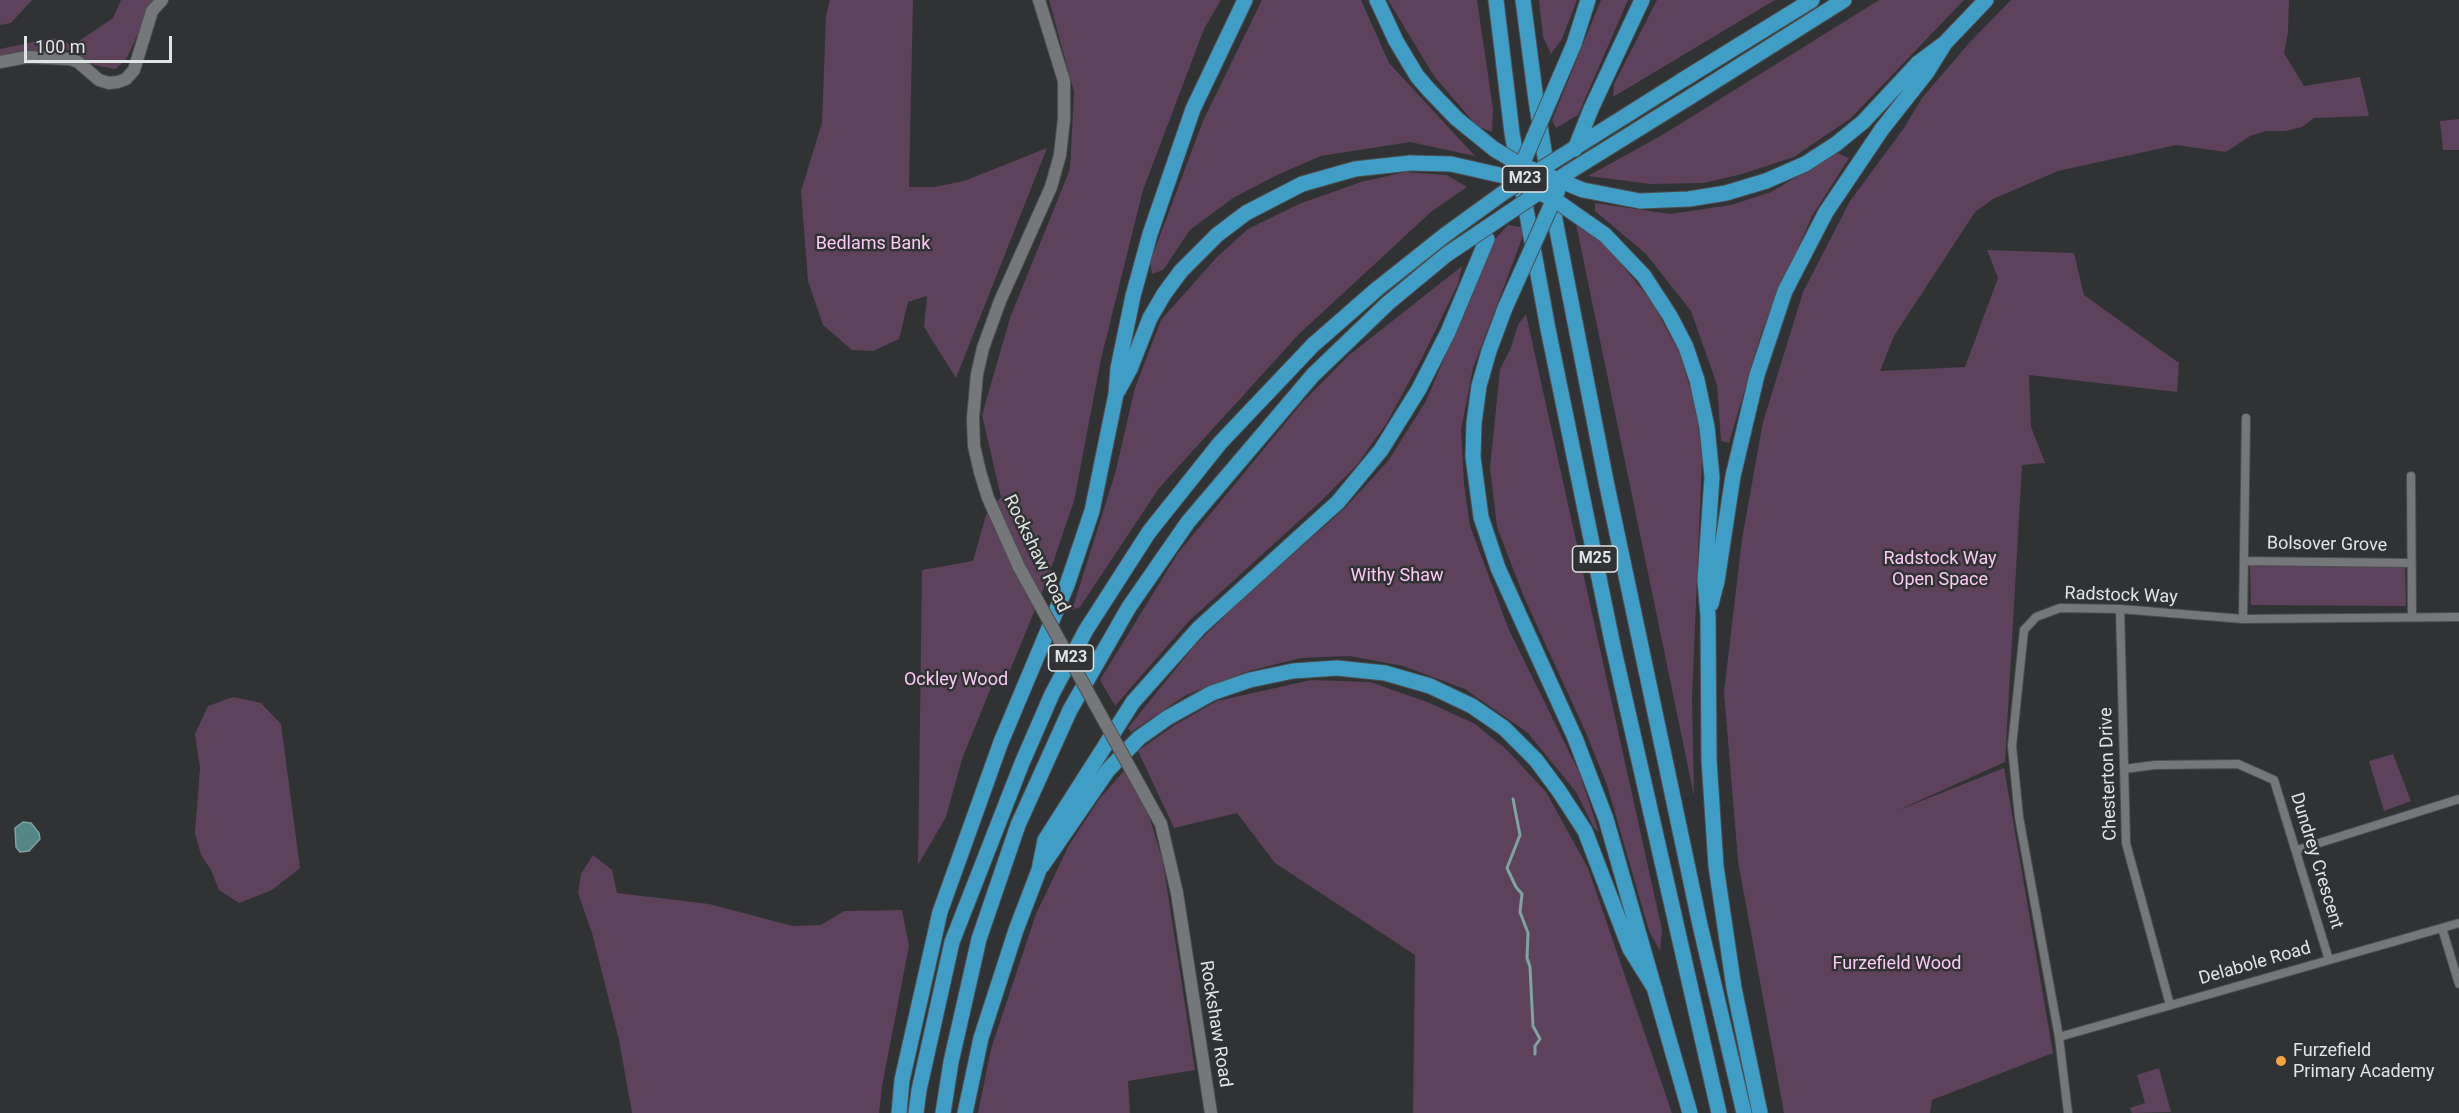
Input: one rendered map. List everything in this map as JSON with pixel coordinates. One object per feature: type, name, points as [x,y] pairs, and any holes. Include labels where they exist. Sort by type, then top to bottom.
[{"type":"highway","points":[[899,1113],[902,1080],[940,912],[1001,742],[1071,574],[1092,511],[1133,296],[1169,174],[1193,109],[1245,0]]},
{"type":"highway","points":[[1377,0],[1395,40],[1417,76],[1457,119],[1494,149],[1520,164],[1583,190],[1641,201],[1689,199],[1726,193],[1766,181],[1805,164],[1836,144],[1863,122],[1918,63],[1945,43],[1986,0]]},
{"type":"highway","name":"M25","points":[[1496,0],[1512,133],[1552,351],[1613,646],[1719,1113]]},
{"type":"highway","name":"M25","points":[[1523,0],[1555,220],[1607,486],[1695,903],[1743,1113]]},
{"type":"highway","points":[[965,1113],[981,1038],[1016,930],[1039,870],[1045,840],[1133,702],[1199,628],[1338,502],[1381,450],[1419,389],[1448,332],[1574,44],[1588,0]]},
{"type":"highway","points":[[1642,0],[1591,109],[1548,216],[1505,308],[1484,368],[1474,423],[1473,457],[1481,517],[1498,568],[1575,738],[1606,819],[1690,1113]]},
{"type":"highway","name":"M23","points":[[916,1113],[919,1090],[952,942],[1022,763],[1052,694],[1086,630],[1149,532],[1220,443],[1312,345],[1445,235],[1503,194],[1812,0]]},
{"type":"highway","name":"M23","points":[[943,1113],[951,1062],[980,939],[1018,825],[1070,710],[1129,607],[1188,522],[1313,375],[1388,303],[1446,255],[1569,172],[1844,0]]},
{"type":"highway","points":[[1708,616],[1717,581],[1736,465],[1757,375],[1785,291],[1826,212],[1882,129],[1927,72],[1945,43]]},
{"type":"highway","points":[[1116,394],[1130,369],[1150,318],[1164,294],[1181,271],[1217,235],[1246,213],[1302,184],[1355,169],[1410,163],[1451,164],[1504,176],[1555,200],[1605,235],[1644,276],[1670,316],[1686,347],[1697,380],[1707,427],[1712,477],[1706,580],[1709,760],[1716,866],[1734,988],[1761,1113]]},
{"type":"highway","points":[[1039,870],[1108,770],[1139,738],[1167,718],[1212,693],[1250,680],[1282,673],[1337,668],[1385,673],[1430,686],[1472,705],[1504,728],[1536,760],[1585,831],[1630,949],[1655,989]]},
{"type":"street","points":[[0,62],[27,57],[70,58],[78,62],[99,81],[109,83],[126,79],[134,70],[152,11],[162,0]]},
{"type":"street","name":"Rockshaw Road","points":[[1039,0],[1064,81],[1064,119],[1060,156],[1051,187],[1000,301],[983,348],[977,374],[972,418],[974,446],[988,498],[1019,567],[1161,824],[1177,893],[1211,1113]]},
{"type":"street","name":"Bolsover Grove","points":[[2243,619],[2246,418]]},
{"type":"street","name":"Bolsover Grove","points":[[2411,476],[2412,617]]},
{"type":"street","name":"Bolsover Grove","points":[[2244,561],[2410,563]]},
{"type":"street","name":"Radstock Way","points":[[2068,1113],[2059,1037],[2019,817],[2012,746],[2024,630],[2036,617],[2060,608],[2120,609],[2243,619],[2459,617]]},
{"type":"street","name":"Chesterton Drive","points":[[2120,609],[2127,843],[2170,1005]]},
{"type":"street","name":"Dundrey Crescent","points":[[2124,769],[2155,765],[2238,764],[2274,780],[2329,960]]},
{"type":"street","points":[[2297,850],[2459,799]]},
{"type":"street","name":"Delabole Road","points":[[2059,1037],[2459,923]]},
{"type":"street","points":[[2442,928],[2459,984]]},
{"type":"green space","points":[[0,0],[32,0],[11,23],[0,25]]},
{"type":"green space","points":[[121,0],[153,0],[126,60],[115,69],[90,64],[72,50],[28,51],[0,56],[0,49],[53,38],[73,45],[113,18]]},
{"type":"green space","name":"Bedlams Bank","points":[[830,0],[913,0],[909,187],[934,187],[964,181],[1047,148],[956,378],[924,327],[927,296],[908,302],[899,339],[873,351],[852,350],[823,325],[808,281],[801,191],[822,123],[826,16]]},
{"type":"green space","name":"Ockley Wood","points":[[1049,0],[1221,0],[1204,29],[1143,190],[1101,359],[1074,501],[1046,583],[1004,685],[992,685],[962,759],[946,817],[918,865],[922,570],[973,561],[986,515],[1001,497],[982,415],[1010,318],[1070,169],[1074,92]]},
{"type":"green space","points":[[1262,0],[1361,0],[1389,63],[1475,156],[1410,142],[1321,156],[1277,175],[1233,198],[1190,230],[1163,270],[1152,274],[1150,262],[1203,121]]},
{"type":"green space","points":[[1388,0],[1477,0],[1493,109],[1492,132],[1477,126],[1434,76]]},
{"type":"green space","points":[[1539,0],[1577,0],[1562,39],[1551,54],[1543,37]]},
{"type":"green space","points":[[1601,0],[1628,0],[1578,115],[1556,128],[1552,120]]},
{"type":"green space","points":[[1657,0],[1775,0],[1613,97],[1614,84]]},
{"type":"green space","points":[[1879,0],[1964,0],[1851,118],[1794,157],[1742,174],[1704,183],[1650,184],[1588,176],[1664,134]]},
{"type":"green space","points":[[2011,0],[2289,0],[2288,32],[2284,53],[2304,86],[2360,77],[2369,116],[2314,118],[2302,127],[2285,131],[2266,131],[2250,136],[2226,152],[2176,145],[2058,171],[1993,199],[1975,212],[1894,336],[1880,371],[1965,367],[1998,278],[1987,250],[2074,253],[2084,295],[2179,363],[2177,392],[2029,375],[2031,427],[2045,463],[2022,465],[2005,762],[1896,811],[2004,768],[2053,1053],[1932,1100],[1930,1113],[1784,1113],[1738,861],[1724,692],[1742,539],[1763,422],[1803,292],[1850,201],[1904,128],[1922,98],[1970,42]]},
{"type":"green space","points":[[2459,119],[2459,150],[2443,150],[2440,121]]},
{"type":"green space","points":[[1837,153],[1849,158],[1812,216],[1762,331],[1729,443],[1721,441],[1717,385],[1691,311],[1646,254],[1595,211],[1595,203],[1670,214],[1731,205],[1771,192]]},
{"type":"green space","points":[[1405,172],[1447,175],[1467,187],[1431,212],[1299,334],[1159,488],[1080,607],[1072,610],[1115,474],[1135,388],[1161,320],[1217,257],[1248,229],[1299,204],[1361,182]]},
{"type":"green space","points":[[1576,224],[1606,245],[1652,302],[1679,352],[1696,407],[1702,459],[1692,698],[1694,796]]},
{"type":"green space","name":"Withy Shaw","points":[[1508,225],[1526,228],[1473,368],[1461,430],[1464,484],[1470,526],[1509,630],[1579,772],[1599,832],[1594,828],[1576,792],[1528,733],[1465,689],[1403,666],[1349,656],[1301,658],[1249,671],[1186,695],[1131,732],[1128,728],[1195,645],[1239,602],[1344,509],[1388,461],[1426,401],[1495,239]]},
{"type":"green space","points":[[1462,266],[1458,284],[1422,358],[1386,424],[1356,466],[1320,502],[1189,621],[1115,706],[1100,680],[1178,553],[1301,404],[1348,356]]},
{"type":"green space","points":[[1526,314],[1662,930],[1660,951],[1649,931],[1607,785],[1524,597],[1497,527],[1490,468],[1500,369],[1510,350],[1518,325]]},
{"type":"green space","points":[[2250,566],[2405,567],[2406,606],[2251,605]]},
{"type":"green space","points":[[1311,680],[1370,682],[1430,703],[1475,724],[1507,750],[1546,792],[1588,868],[1672,1113],[1413,1113],[1415,955],[1275,863],[1237,813],[1174,828],[1138,751],[1175,725],[1217,701]]},
{"type":"green space","points":[[233,697],[261,703],[281,724],[300,868],[272,890],[239,903],[219,890],[211,870],[201,855],[195,833],[200,768],[195,734],[208,706]]},
{"type":"green space","points":[[2393,754],[2411,801],[2384,811],[2369,761]]},
{"type":"green space","points":[[1125,770],[1146,806],[1163,862],[1195,1070],[1128,1081],[1130,1113],[978,1113],[991,1049],[1036,914],[1069,845],[1100,798]]},
{"type":"green space","points":[[593,855],[612,870],[617,893],[709,904],[793,926],[821,925],[844,911],[902,910],[909,946],[882,1086],[879,1113],[632,1113],[619,1040],[592,933],[578,893],[581,874]]},
{"type":"green space","points":[[2159,1068],[2171,1112],[2132,1113],[2130,1108],[2145,1103],[2137,1075]]},
{"type":"water","points":[[23,822],[31,823],[39,833],[40,839],[29,851],[20,852],[16,847],[15,828]]},
{"type":"waterway","points":[[1513,799],[1520,835],[1507,868],[1522,894],[1520,912],[1528,933],[1527,958],[1530,967],[1533,1026],[1540,1039],[1535,1046],[1535,1054]]},
{"type":"place","name":"Furzefield Primary Academy","points":[[2281,1061]]},
{"type":"park label","name":"Radstock Way Open Space","points":[[1940,569]]},
{"type":"park label","name":"Furzefield Wood","points":[[1897,964]]}]
